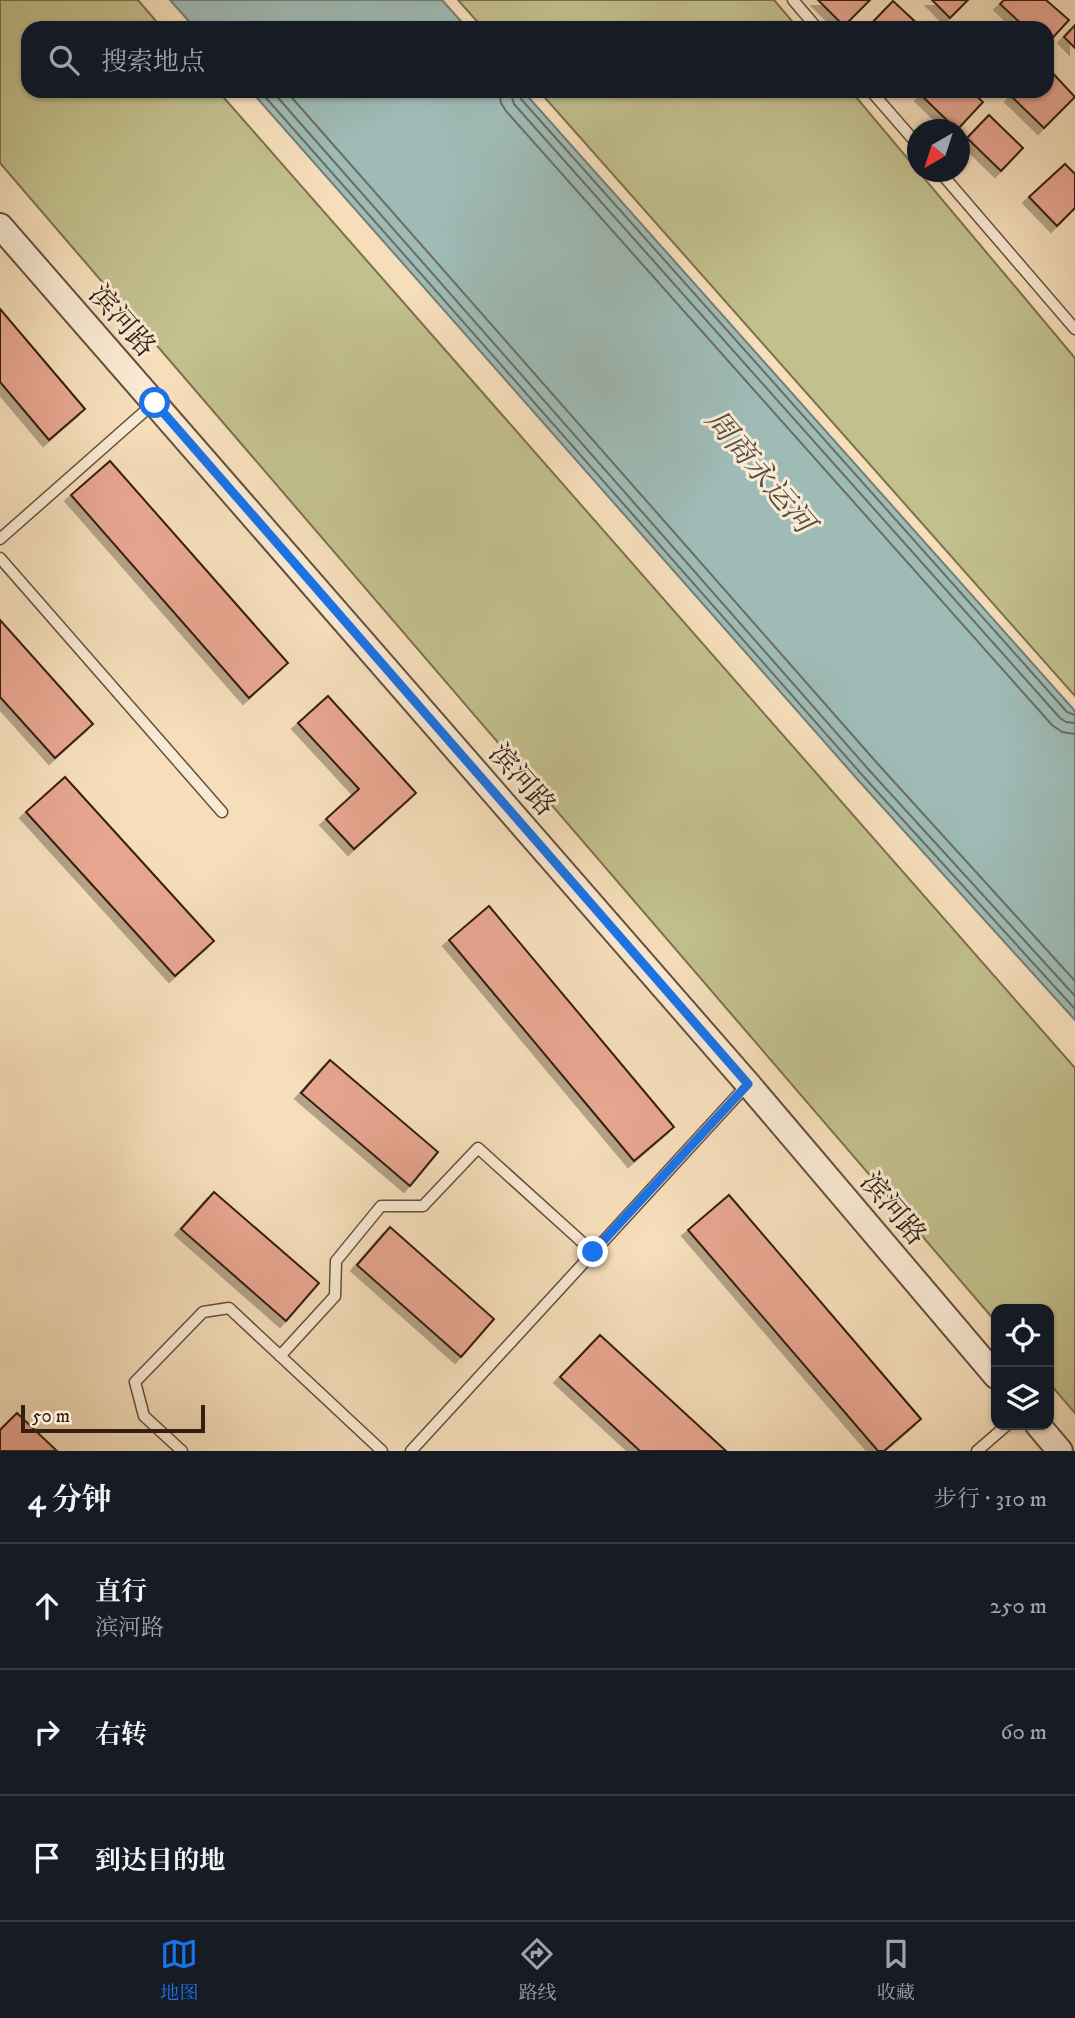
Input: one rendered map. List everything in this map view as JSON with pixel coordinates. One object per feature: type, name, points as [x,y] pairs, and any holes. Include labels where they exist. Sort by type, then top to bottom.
[{"type":"street","name":"滨河路","points":[[0,226],[748,1084],[991,1370]]},
{"type":"street","points":[[1042,1430],[1060,1451]]},
{"type":"lane","points":[[793,0],[811,21]]},
{"type":"lane","points":[[877,98],[907,132]]},
{"type":"lane","points":[[949,182],[1075,329]]},
{"type":"lane","points":[[0,539],[155,403]]},
{"type":"lane","points":[[0,558],[222,812]]},
{"type":"lane","points":[[411,1451],[748,1084]]},
{"type":"lane","points":[[281,1356],[335,1296],[336,1261],[381,1206],[423,1206],[478,1148],[593,1252]]},
{"type":"lane","points":[[182,1451],[144,1416],[135,1382],[203,1311],[229,1308],[382,1451]]},
{"type":"lane","points":[[978,1451],[1001,1430]]},
{"type":"shaded area","points":[[0,0],[138,0],[156,21],[21,21],[21,98],[224,98],[1075,1068],[1075,1413],[1054,1389],[1054,1304],[991,1304],[991,1316],[0,163]]},
{"type":"shaded area","points":[[458,0],[774,0],[792,21],[477,21]]},
{"type":"shaded area","points":[[545,98],[857,98],[907,158],[907,182],[927,182],[1075,358],[1075,696]]},
{"type":"water","points":[[170,0],[442,0],[461,21],[189,21]]},
{"type":"water","name":"周商永运河","points":[[257,98],[529,98],[1075,711],[1075,1020],[858,780]]},
{"type":"building","points":[[818,0],[870,0],[849,21],[839,21]]},
{"type":"building","points":[[932,0],[968,0],[950,18]]},
{"type":"building","points":[[1004,0],[1046,0],[1069,20],[1054,36],[1054,21],[1018,21],[1000,4]]},
{"type":"building","points":[[893,1],[914,21],[874,21]]},
{"type":"building","points":[[1075,25],[1075,48],[1064,37]]},
{"type":"building","points":[[1054,74],[1075,97],[1044,128],[1013,98],[1054,98]]},
{"type":"building","points":[[924,98],[979,98],[983,102],[967,119],[946,119]]},
{"type":"building","points":[[989,115],[1023,148],[1001,171],[970,141],[970,135]]},
{"type":"building","points":[[1065,164],[1075,174],[1075,208],[1057,226],[1029,197]]},
{"type":"building","points":[[0,309],[85,409],[49,440],[0,382]]},
{"type":"building","points":[[110,461],[288,663],[249,698],[71,495]]},
{"type":"building","points":[[0,620],[93,724],[55,758],[0,697]]},
{"type":"building","points":[[328,696],[416,793],[354,849],[326,819],[359,789],[298,723]]},
{"type":"building","points":[[65,777],[214,941],[175,976],[26,812]]},
{"type":"building","points":[[489,906],[674,1127],[634,1161],[449,940]]},
{"type":"building","points":[[330,1060],[438,1152],[410,1186],[301,1093]]},
{"type":"building","points":[[214,1192],[319,1283],[286,1321],[181,1229]]},
{"type":"building","points":[[729,1195],[921,1419],[884,1451],[878,1451],[688,1230]]},
{"type":"building","points":[[390,1227],[494,1319],[461,1357],[357,1265]]},
{"type":"building","points":[[600,1335],[726,1451],[640,1451],[560,1377]]},
{"type":"building","points":[[17,1413],[57,1451],[0,1451],[0,1430]]},
{"type":"route","points":[[155,403],[748,1084],[593,1252]]}]
